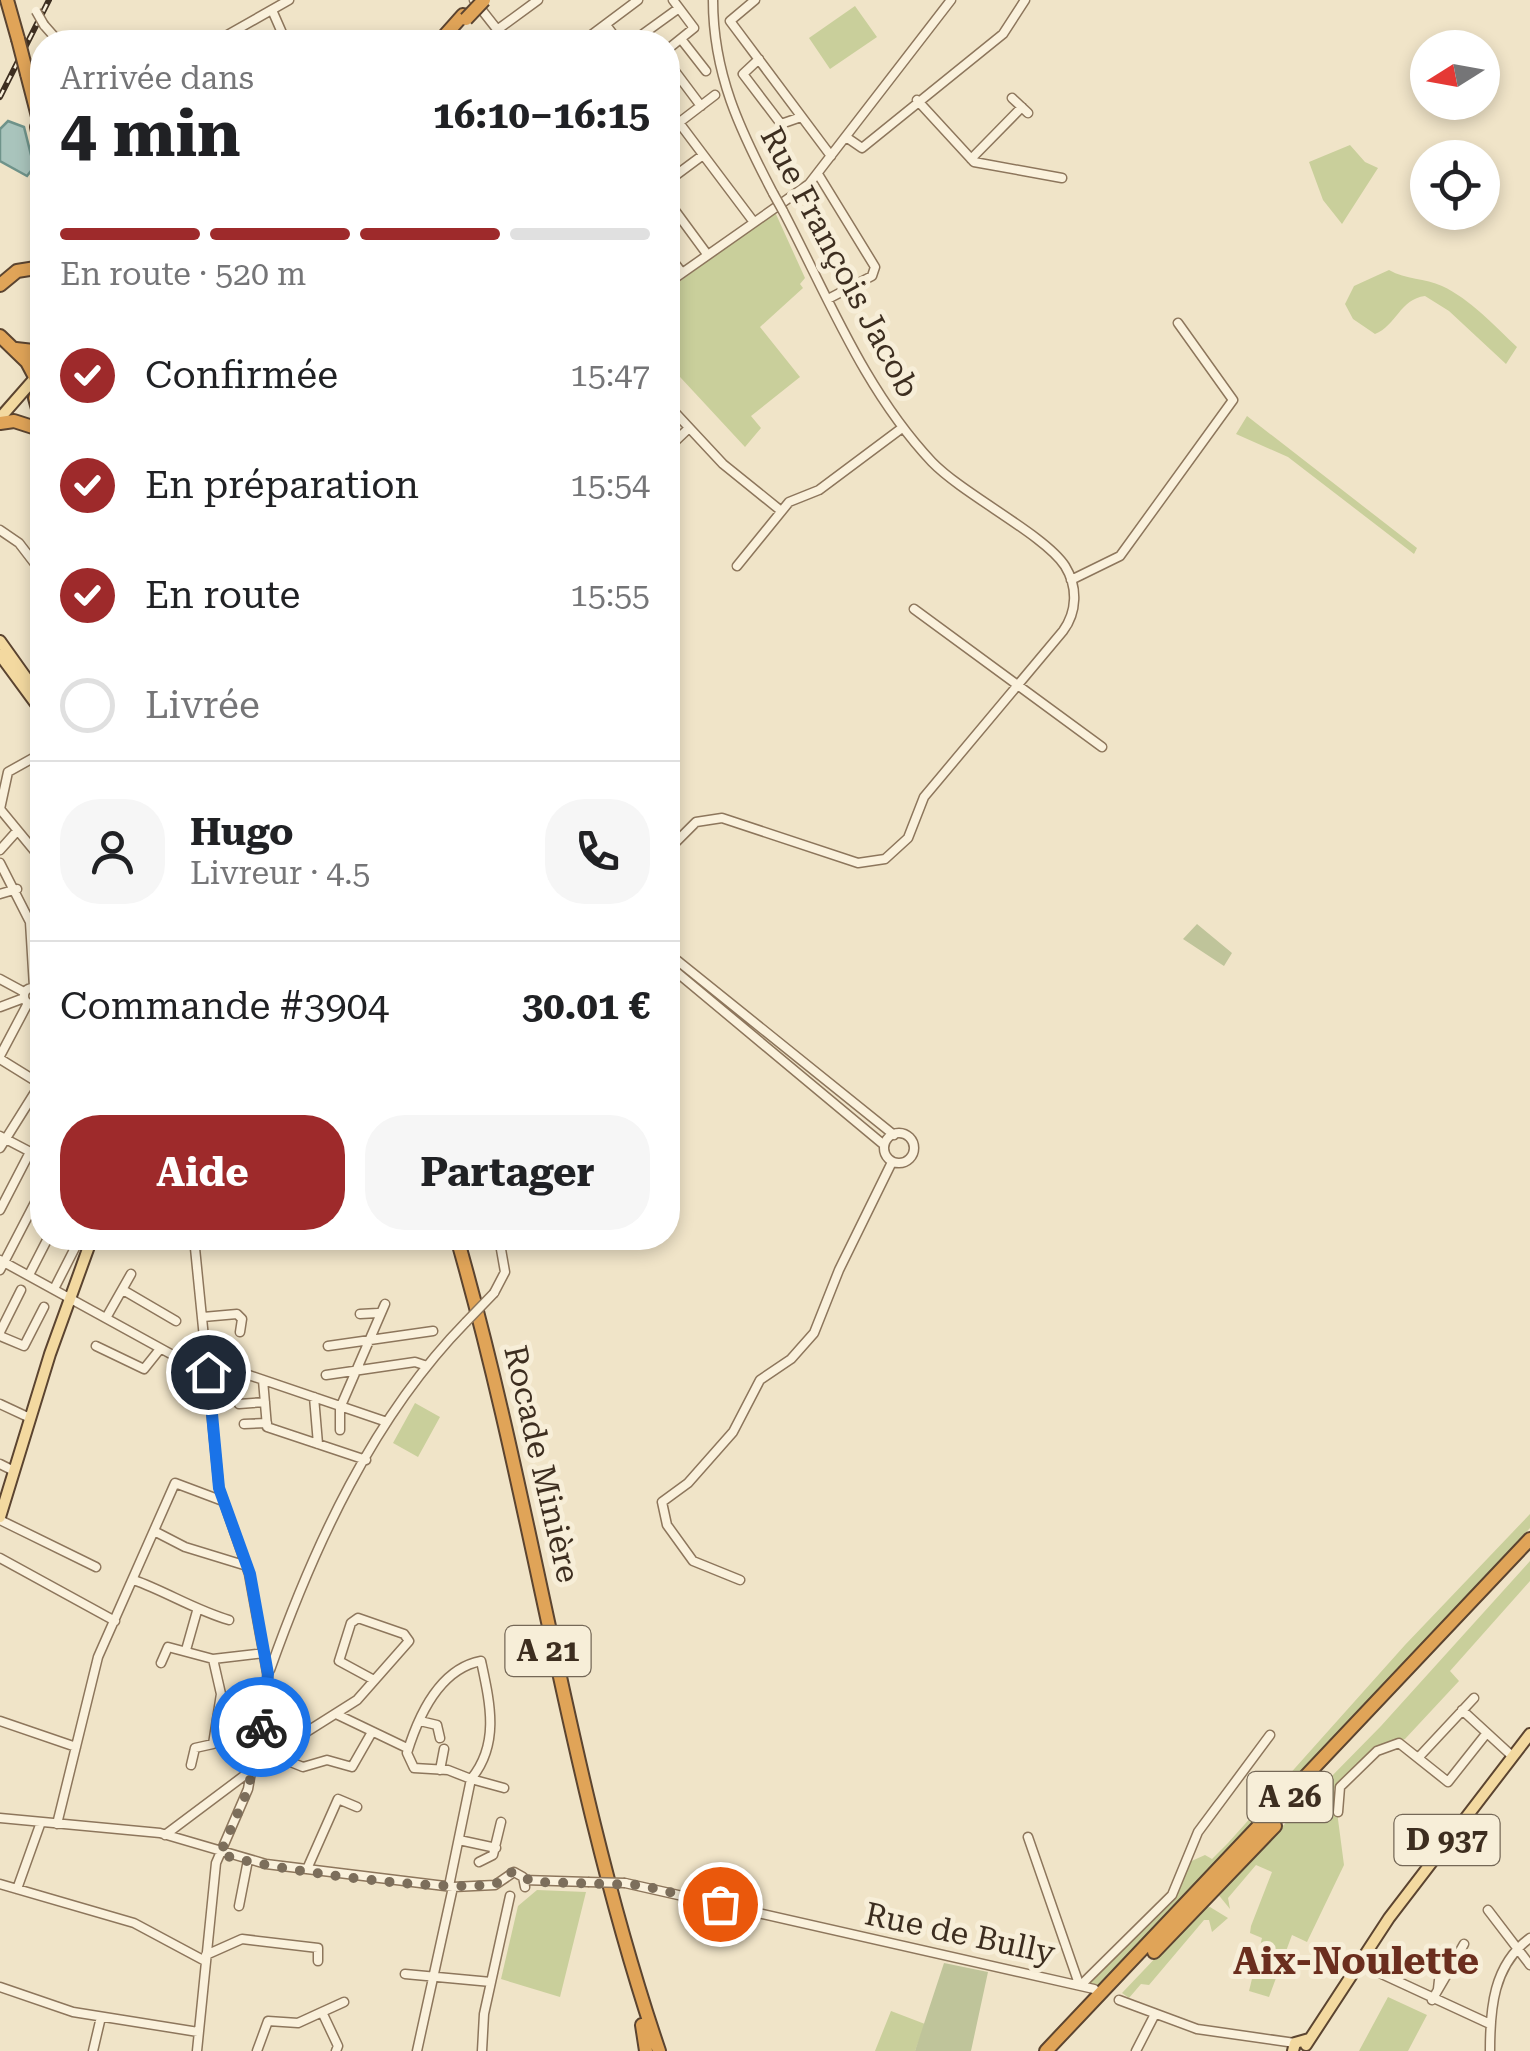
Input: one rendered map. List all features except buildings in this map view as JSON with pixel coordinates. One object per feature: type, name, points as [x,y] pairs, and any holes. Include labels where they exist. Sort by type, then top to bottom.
[{"type":"highway","points":[[11,0],[30,72]]},
{"type":"highway","points":[[454,30],[478,0]]},
{"type":"highway","points":[[0,285],[17,271],[30,269]]},
{"type":"highway","points":[[5,341],[30,348]]},
{"type":"highway","points":[[5,341],[30,364]]},
{"type":"highway","points":[[0,420],[30,424]]},
{"type":"highway","name":"Rocade Minière","points":[[457,1250],[495,1401],[584,1819],[646,2024],[649,2051]]},
{"type":"highway","name":"A 26","points":[[1046,2051],[1530,1540]]},
{"type":"highway","name":"A 26","points":[[1058,2051],[1345,1753],[1530,1552]]},
{"type":"highway","points":[[646,2024],[662,2051]]},
{"type":"main road","points":[[0,406],[30,380]]},
{"type":"main road","points":[[0,420],[30,383]]},
{"type":"main road","points":[[0,641],[30,683]]},
{"type":"main road","points":[[0,655],[30,696]]},
{"type":"main road","points":[[0,1518],[88,1250]]},
{"type":"main road","name":"D 937","points":[[1301,2047],[1358,1963],[1530,1734]]},
{"type":"street","points":[[32,0],[49,30]]},
{"type":"street","points":[[262,0],[280,30]]},
{"type":"street","points":[[237,30],[289,0]]},
{"type":"street","points":[[478,0],[498,30],[538,0]]},
{"type":"street","points":[[599,30],[638,0]]},
{"type":"street","name":"Rue François Jacob","points":[[713,0],[722,82],[732,111],[863,367],[902,428],[953,481],[1062,562],[1071,580]]},
{"type":"street","points":[[680,269],[682,272],[820,178],[831,156],[951,0]]},
{"type":"street","points":[[846,137],[860,149],[1003,34],[1024,0]]},
{"type":"street","points":[[752,1],[730,21],[831,156]]},
{"type":"street","points":[[645,30],[676,2],[694,28],[681,39],[706,71]]},
{"type":"street","points":[[606,25],[610,30]]},
{"type":"street","points":[[759,59],[743,74],[782,124],[801,117]]},
{"type":"street","points":[[680,78],[701,106]]},
{"type":"street","points":[[680,121],[715,95]]},
{"type":"street","points":[[970,159],[1025,110],[1012,98]]},
{"type":"street","points":[[917,100],[970,159],[1062,178]]},
{"type":"street","points":[[680,125],[753,222]]},
{"type":"street","points":[[680,172],[703,155]]},
{"type":"street","points":[[820,178],[875,266],[872,276],[828,299]]},
{"type":"street","points":[[680,217],[707,254]]},
{"type":"street","points":[[680,836],[688,827],[722,818],[858,863],[885,859],[908,838],[921,801],[1068,625],[1073,611],[1071,580],[1120,556],[1232,400],[1178,323]]},
{"type":"street","points":[[680,418],[723,464],[780,510]]},
{"type":"street","points":[[680,437],[689,428]]},
{"type":"street","points":[[736,566],[780,510],[819,490],[902,428]]},
{"type":"street","points":[[0,533],[13,538],[30,559]]},
{"type":"street","points":[[914,609],[1102,748]]},
{"type":"street","points":[[30,757],[4,769],[0,810],[30,846]]},
{"type":"street","points":[[0,850],[17,831]]},
{"type":"street","points":[[0,863],[17,889],[30,926]]},
{"type":"street","points":[[0,894],[17,889]]},
{"type":"street","points":[[680,963],[894,1135],[908,1137],[913,1148],[904,1162],[892,1162]]},
{"type":"street","points":[[680,975],[884,1145],[892,1162]]},
{"type":"street","points":[[0,979],[25,998]]},
{"type":"street","points":[[25,998],[30,997]]},
{"type":"street","points":[[0,1007],[30,997]]},
{"type":"street","points":[[25,998],[0,1057],[30,1076]]},
{"type":"street","points":[[0,1148],[2,1137],[30,1099]]},
{"type":"street","points":[[884,1145],[894,1135]]},
{"type":"street","points":[[0,1210],[30,1152],[2,1137]]},
{"type":"street","points":[[740,1580],[693,1561],[666,1525],[662,1502],[688,1482],[733,1432],[760,1380],[791,1359],[814,1333],[839,1270],[892,1162]]},
{"type":"street","points":[[30,1211],[1,1264],[29,1275],[208,1372],[230,1370],[387,1422]]},
{"type":"street","points":[[29,1275],[42,1250]]},
{"type":"street","points":[[54,1289],[74,1250]]},
{"type":"street","points":[[195,1250],[219,1488],[246,1566],[268,1674]]},
{"type":"street","points":[[197,2051],[220,1854],[254,1767],[268,1674],[277,1649],[308,1572],[387,1422],[424,1365],[494,1294],[506,1262],[502,1250]]},
{"type":"street","points":[[106,1318],[132,1274]]},
{"type":"street","points":[[21,1290],[0,1334],[24,1346],[44,1307]]},
{"type":"street","points":[[122,1290],[176,1321]]},
{"type":"street","points":[[340,1430],[341,1406],[384,1304]]},
{"type":"street","points":[[360,1314],[378,1313]]},
{"type":"street","points":[[202,1317],[239,1315],[240,1332]]},
{"type":"street","points":[[328,1346],[433,1331]]},
{"type":"street","points":[[96,1346],[144,1369],[160,1349]]},
{"type":"street","points":[[326,1374],[415,1362],[424,1365]]},
{"type":"street","points":[[263,1380],[267,1427],[366,1460]]},
{"type":"street","points":[[314,1396],[318,1444]]},
{"type":"street","points":[[239,1404],[265,1402]]},
{"type":"street","points":[[0,1404],[30,1418]]},
{"type":"street","points":[[244,1424],[267,1422]]},
{"type":"street","points":[[0,1464],[14,1471]]},
{"type":"street","points":[[57,1824],[98,1656],[174,1483],[223,1501]]},
{"type":"street","points":[[203,1494],[219,1488]]},
{"type":"street","points":[[0,1518],[96,1567]]},
{"type":"street","points":[[154,1531],[186,1547],[246,1566]]},
{"type":"street","points":[[0,1558],[115,1621]]},
{"type":"street","points":[[134,1580],[179,1596],[198,1611],[229,1620]]},
{"type":"street","points":[[186,1650],[198,1611]]},
{"type":"street","points":[[164,1835],[254,1767],[336,1714],[374,1680],[409,1641],[404,1634],[376,1623],[354,1620],[339,1660],[374,1680]]},
{"type":"street","points":[[161,1662],[168,1647],[213,1659],[277,1649]]},
{"type":"street","points":[[190,1765],[195,1748],[214,1744],[221,1694],[213,1659]]},
{"type":"street","points":[[417,2051],[471,1780],[490,1738],[491,1714],[481,1662],[457,1669],[427,1703],[407,1748],[411,1766],[440,1770],[471,1780],[504,1788]]},
{"type":"street","points":[[1418,1758],[1474,1698]]},
{"type":"street","points":[[1462,1710],[1511,1755]]},
{"type":"street","points":[[336,1714],[407,1748]]},
{"type":"street","points":[[0,1720],[76,1747]]},
{"type":"street","points":[[420,1721],[437,1725],[440,1738]]},
{"type":"street","points":[[273,1755],[303,1767],[329,1760],[352,1767],[372,1732]]},
{"type":"street","points":[[1338,1812],[1340,1786],[1377,1751],[1399,1744],[1448,1782],[1486,1734]]},
{"type":"street","points":[[1028,1837],[1080,1984],[1172,1895],[1198,1832],[1270,1735]]},
{"type":"street","points":[[440,1770],[444,1749]]},
{"type":"street","points":[[308,1870],[338,1799],[357,1807]]},
{"type":"street","points":[[0,1818],[164,1835],[220,1854],[308,1870],[451,1886],[500,1884],[510,1896]]},
{"type":"street","points":[[17,1890],[41,1822]]},
{"type":"street","points":[[479,1862],[491,1857],[502,1822]]},
{"type":"street","points":[[459,1840],[496,1848]]},
{"type":"street","points":[[239,1906],[248,1860]]},
{"type":"street","name":"Rue de Bully","points":[[500,1884],[512,1872],[528,1883],[625,1883],[1094,1990]]},
{"type":"street","points":[[510,1896],[519,1895],[528,1883]]},
{"type":"street","points":[[0,1884],[134,1923],[206,1958]]},
{"type":"street","points":[[482,2051],[491,1982],[510,1896]]},
{"type":"street","points":[[1488,1910],[1530,1965]]},
{"type":"street","points":[[1490,2051],[1494,1993],[1518,1948],[1530,1938]]},
{"type":"street","points":[[206,1958],[248,1939],[318,1948],[318,1960]]},
{"type":"street","points":[[1432,2000],[1464,1944]]},
{"type":"street","points":[[1358,1963],[1490,2024]]},
{"type":"street","points":[[405,1974],[491,1982]]},
{"type":"street","points":[[0,1987],[101,2017],[198,2032]]},
{"type":"street","points":[[1118,2000],[1207,2031],[1301,2047]]},
{"type":"street","points":[[258,2051],[268,2021],[298,2023],[344,2002]]},
{"type":"street","points":[[322,2012],[338,2046],[336,2051]]},
{"type":"street","points":[[1136,2051],[1155,2014]]},
{"type":"street","points":[[93,2051],[101,2017]]},
{"type":"green space","points":[[855,6],[877,37],[830,69],[809,38]]},
{"type":"green space","points":[[1350,145],[1365,162],[1378,168],[1342,224],[1323,200],[1309,162]]},
{"type":"green space","points":[[775,212],[805,278],[800,284],[803,288],[760,327],[800,377],[751,416],[761,428],[745,447],[680,377],[680,281]]},
{"type":"green space","points":[[1389,270],[1442,286],[1472,305],[1517,347],[1506,364],[1449,311],[1425,296],[1410,302],[1375,334],[1353,319],[1345,304],[1354,286]]},
{"type":"green space","points":[[1247,416],[1417,548],[1414,554],[1288,457],[1236,434]]},
{"type":"green space","points":[[1197,924],[1232,953],[1224,966],[1183,939]]},
{"type":"green space","points":[[415,1403],[440,1417],[418,1457],[393,1443]]},
{"type":"green space","points":[[1530,1514],[1530,1528],[1099,1986],[1088,1982],[1172,1898],[1187,1863],[1205,1855],[1212,1859],[1228,1843],[1405,1645]]},
{"type":"green space","points":[[1530,1561],[1530,1581],[1450,1671],[1459,1681],[1405,1739],[1371,1753],[1334,1789],[1344,1865],[1307,1942],[1292,1935],[1269,1997],[1249,1991],[1262,1938],[1250,1933],[1251,1926],[1272,1872],[1256,1865],[1228,1898],[1230,1909],[1217,1893],[1381,1726]]},
{"type":"green space","points":[[537,1890],[586,1892],[560,1997],[501,1979],[518,1906]]},
{"type":"green space","points":[[1210,1907],[1228,1918],[1212,1932],[1209,1920],[1204,1920],[1149,1985],[1141,1984],[1129,1998],[1122,1993],[1203,1908]]},
{"type":"green space","points":[[944,1963],[988,1972],[971,2051],[915,2051]]},
{"type":"green space","points":[[1388,1997],[1427,2015],[1408,2051],[1359,2051]]},
{"type":"green space","points":[[891,2011],[925,2024],[915,2051],[875,2051]]},
{"type":"water","points":[[8,121],[24,127],[30,151],[27,176],[0,161],[0,129]]},
{"type":"railway","points":[[34,30],[49,0]]},
{"type":"railway","points":[[0,97],[30,38]]},
{"type":"way so far","points":[[261,1727],[248,1790],[220,1854],[266,1864],[449,1886],[495,1884],[512,1872],[534,1882],[625,1883],[720,1904]]},
{"type":"district","name":"Aix-Noulette","points":[[1356,1961]]},
{"type":"route","points":[[208,1372],[219,1488],[250,1574],[268,1674],[261,1727]]}]
